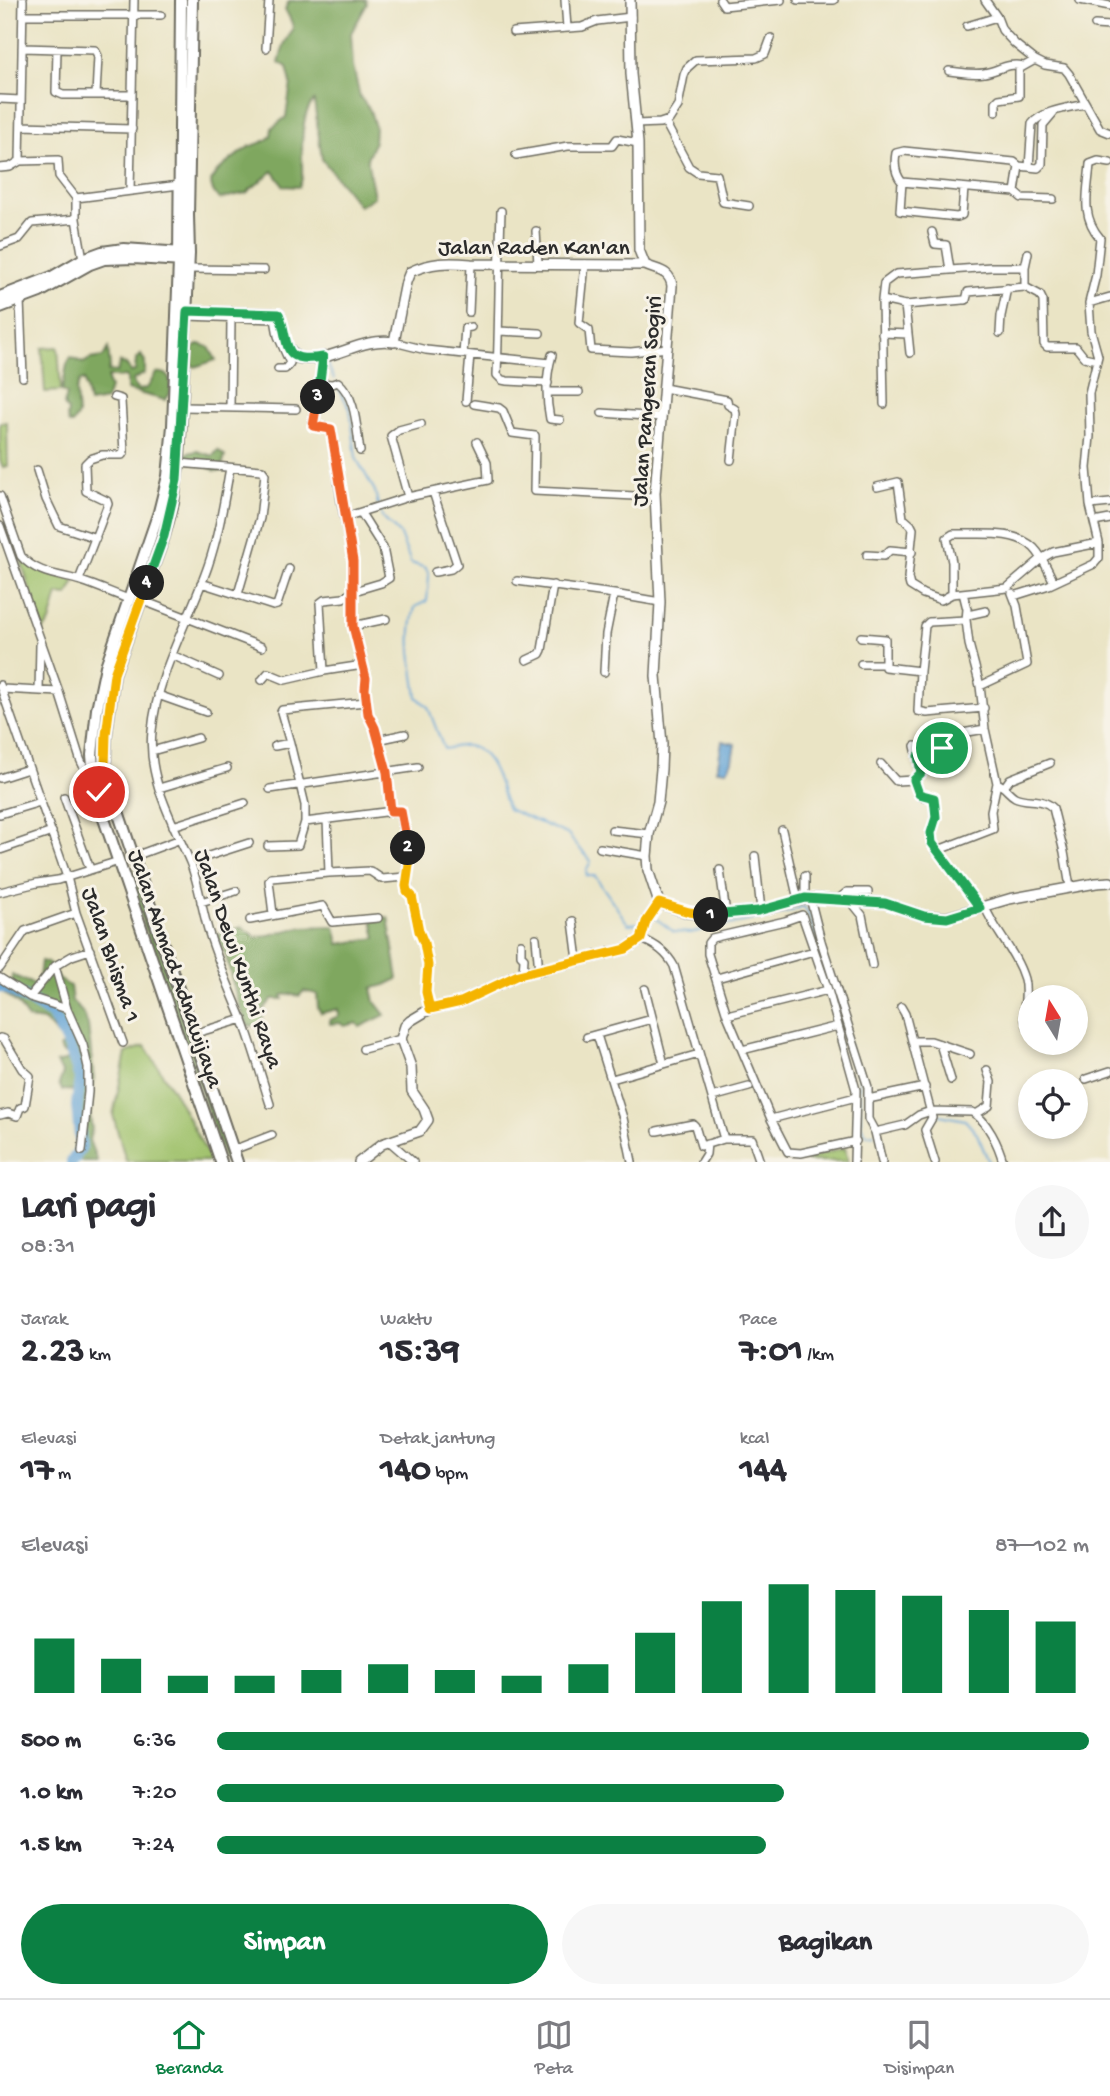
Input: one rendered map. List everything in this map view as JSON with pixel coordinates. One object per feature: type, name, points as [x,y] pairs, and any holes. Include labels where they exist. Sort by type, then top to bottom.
[{"type":"main road","points":[[181,0],[187,53],[188,202],[185,259]]},
{"type":"main road","points":[[185,259],[179,185],[192,0]]},
{"type":"main road","points":[[0,297],[52,277],[83,259],[114,249],[185,259]]},
{"type":"main road","points":[[0,307],[56,284],[90,264],[118,258],[185,259]]},
{"type":"main road","name":"Jalan Ahmad Adnawijaya","points":[[185,259],[187,314],[173,503],[154,565],[114,674],[105,752],[109,785],[237,1161]]},
{"type":"main road","name":"Jalan Ahmad Adnawijaya","points":[[185,259],[166,491],[106,666],[97,709],[92,755],[101,806],[221,1161]]},
{"type":"main road","points":[[149,542],[153,548],[160,546]]},
{"type":"main road","points":[[142,561],[148,559],[154,565]]},
{"type":"main road","points":[[97,790],[105,792],[109,785]]},
{"type":"main road","points":[[101,806],[108,799],[115,802]]},
{"type":"street","points":[[20,161],[23,0]]},
{"type":"street","points":[[130,191],[134,0]]},
{"type":"street","points":[[266,48],[269,0]]},
{"type":"street","points":[[565,0],[567,28]]},
{"type":"street","name":"Jalan Pangeran Sogiri","points":[[630,0],[631,74],[638,143],[639,250],[645,265],[665,271],[671,278],[672,294],[655,497],[660,602],[656,676],[662,744],[661,769],[647,856],[648,870],[659,903]]},
{"type":"street","points":[[720,0],[724,6],[781,0]]},
{"type":"street","points":[[798,0],[834,0]]},
{"type":"street","points":[[985,0],[1002,30],[1035,60],[1064,68],[1100,129],[1110,133]]},
{"type":"street","points":[[1080,0],[1110,6]]},
{"type":"street","points":[[23,15],[161,15]]},
{"type":"street","points":[[513,32],[582,27],[597,21],[631,17]]},
{"type":"street","points":[[967,26],[997,17]]},
{"type":"street","points":[[1094,25],[1110,26]]},
{"type":"street","points":[[636,124],[665,122],[674,114],[684,75],[692,63],[706,58],[756,58],[765,54],[771,38]]},
{"type":"street","points":[[22,48],[95,50],[96,95]]},
{"type":"street","points":[[57,49],[56,92],[63,95],[132,95]]},
{"type":"street","points":[[996,112],[996,102],[999,99],[1020,94],[1018,73],[1023,66],[1035,60]]},
{"type":"street","points":[[949,71],[976,74],[1010,65],[1023,66]]},
{"type":"street","points":[[0,99],[21,100]]},
{"type":"street","points":[[1029,167],[1032,124],[1035,119],[1085,104]]},
{"type":"street","points":[[964,188],[962,215],[957,217],[900,211],[901,183],[897,177],[896,153],[1014,162],[1019,166],[1038,168],[1041,163],[1043,125],[1054,112]]},
{"type":"street","points":[[665,122],[689,167],[698,173],[717,174],[723,202],[749,206]]},
{"type":"street","points":[[21,127],[132,129]]},
{"type":"street","points":[[516,155],[568,146],[612,146],[617,139],[638,143]]},
{"type":"street","points":[[0,168],[10,167],[20,161],[58,160],[60,176],[76,198],[76,219],[83,259]]},
{"type":"street","points":[[1014,596],[1054,582],[1094,564],[1099,558],[1087,468],[1090,436],[1088,393],[1098,350],[1091,331],[1089,303],[1098,266],[1100,238],[1090,227],[1087,211],[1090,164],[1110,163]]},
{"type":"street","points":[[1015,192],[1019,166]]},
{"type":"street","points":[[901,183],[1015,192],[1022,198],[1053,199]]},
{"type":"street","points":[[76,198],[179,185]]},
{"type":"street","points":[[501,211],[497,374],[502,380],[548,383]]},
{"type":"street","points":[[0,246],[19,239],[32,223],[76,219]]},
{"type":"street","points":[[536,231],[538,264]]},
{"type":"street","points":[[933,232],[935,244],[946,245],[948,248],[950,270]]},
{"type":"street","points":[[1025,287],[1028,253]]},
{"type":"street","points":[[185,259],[264,270]]},
{"type":"street","name":"Jalan Raden Kan'an","points":[[394,342],[410,272],[444,261],[471,264],[645,265]]},
{"type":"street","points":[[468,312],[471,264]]},
{"type":"street","points":[[585,264],[579,323],[589,330],[591,350],[631,352],[668,348]]},
{"type":"street","points":[[884,404],[882,300],[884,283],[890,276],[1025,267]]},
{"type":"street","points":[[882,300],[905,305],[963,300],[968,292],[1025,287],[1040,295],[1043,301],[1044,344],[1047,347],[1076,347],[1084,357],[1097,360]]},
{"type":"street","points":[[1000,332],[1007,288]]},
{"type":"street","points":[[1089,303],[1110,298]]},
{"type":"street","points":[[20,300],[23,377]]},
{"type":"street","points":[[905,305],[910,353]]},
{"type":"street","points":[[187,314],[275,319],[278,336],[290,363],[285,369],[278,369]]},
{"type":"street","points":[[187,314],[279,314],[288,347],[297,358],[318,361],[369,342],[394,342],[413,348],[498,358],[551,359],[548,383],[549,418],[560,420]]},
{"type":"street","points":[[230,408],[232,318]]},
{"type":"street","points":[[471,327],[465,328],[470,403],[499,408],[503,411],[512,433],[535,436],[534,491],[655,497]]},
{"type":"street","points":[[499,331],[540,333]]},
{"type":"street","points":[[882,333],[908,334]]},
{"type":"street","points":[[318,361],[320,383],[313,426],[331,429],[353,561],[353,626],[366,678],[366,702],[387,772],[391,811]]},
{"type":"street","points":[[320,383],[341,383],[344,388],[354,409],[360,450]]},
{"type":"street","points":[[664,388],[727,400],[736,414],[731,460]]},
{"type":"street","points":[[548,392],[579,392]]},
{"type":"street","points":[[79,580],[108,504],[107,500],[86,491],[85,464],[96,457],[122,455],[124,450],[121,398],[114,397]]},
{"type":"street","points":[[182,407],[296,409]]},
{"type":"street","points":[[602,412],[661,417]]},
{"type":"street","points":[[408,497],[391,436],[399,429],[421,424]]},
{"type":"street","points":[[345,517],[408,497],[488,480],[487,464],[477,442]]},
{"type":"street","points":[[178,463],[262,470],[265,474],[260,518],[238,594]]},
{"type":"street","name":"Jalan Dewi Kunthi Raya","points":[[230,468],[219,531],[158,695],[151,733],[153,767],[178,840],[190,862],[211,939],[243,1019],[270,1104]]},
{"type":"street","points":[[37,470],[46,499],[59,526],[96,538]]},
{"type":"street","points":[[877,487],[898,482],[902,518],[913,529],[908,578],[910,586],[941,600],[952,594],[1007,588],[1053,552],[1099,543]]},
{"type":"street","points":[[433,492],[457,564],[452,569],[435,572]]},
{"type":"street","points":[[0,496],[21,556],[25,560],[57,576],[79,580],[128,599]]},
{"type":"street","points":[[1090,505],[1110,503]]},
{"type":"street","points":[[324,671],[320,603],[327,599],[342,598],[389,578],[383,548],[361,513]]},
{"type":"street","points":[[1094,522],[1110,519]]},
{"type":"street","points":[[0,526],[60,692],[80,759],[85,770],[94,777]]},
{"type":"street","points":[[952,594],[952,562],[947,538],[949,535],[1012,536],[1029,544],[1054,582]]},
{"type":"street","points":[[867,555],[884,555],[890,550],[912,552]]},
{"type":"street","points":[[201,583],[273,606],[277,605],[289,569]]},
{"type":"street","points":[[517,581],[660,602]]},
{"type":"street","points":[[527,660],[540,654],[542,650],[553,585]]},
{"type":"street","points":[[980,686],[1027,664],[1014,596],[1007,588]]},
{"type":"street","points":[[963,593],[969,644],[984,708],[985,729],[1001,785],[1014,796],[1041,800],[1053,808],[1065,852],[1070,887]]},
{"type":"street","points":[[604,672],[608,618],[614,594]]},
{"type":"street","points":[[141,600],[262,647]]},
{"type":"street","points":[[984,708],[927,713],[918,711],[925,626],[929,622],[967,618],[986,611]]},
{"type":"street","points":[[353,626],[386,619]]},
{"type":"street","points":[[861,637],[886,639],[883,664]]},
{"type":"street","points":[[38,691],[40,638]]},
{"type":"street","points":[[172,655],[219,676]]},
{"type":"street","points":[[861,664],[883,664],[886,668],[920,671]]},
{"type":"street","points":[[262,680],[268,673],[285,680],[363,665]]},
{"type":"street","points":[[1,687],[60,692]]},
{"type":"street","name":"Jalan Bhisma 1","points":[[1,687],[67,877],[76,913],[123,1043]]},
{"type":"street","points":[[158,695],[206,712]]},
{"type":"street","points":[[268,846],[298,845],[305,822],[305,806],[281,712],[284,709],[366,702]]},
{"type":"street","points":[[918,756],[941,751],[943,741],[951,735],[985,729]]},
{"type":"street","points":[[377,740],[405,734]]},
{"type":"street","points":[[152,751],[198,738]]},
{"type":"street","points":[[275,746],[290,743]]},
{"type":"street","points":[[881,764],[895,781],[914,780],[921,773],[915,746]]},
{"type":"street","points":[[80,759],[92,755]]},
{"type":"street","points":[[936,851],[993,829],[991,811],[1001,785],[1022,772],[1051,763]]},
{"type":"street","points":[[270,789],[418,767]]},
{"type":"street","points":[[159,788],[226,768]]},
{"type":"street","points":[[0,778],[28,769]]},
{"type":"street","points":[[914,780],[919,794],[934,798],[936,817],[931,833],[936,851],[982,907],[1012,952],[1025,985]]},
{"type":"street","points":[[64,797],[90,869]]},
{"type":"street","points":[[0,814],[40,802]]},
{"type":"street","points":[[173,826],[245,803]]},
{"type":"street","points":[[305,822],[401,811],[409,861],[407,891],[412,896],[427,957],[426,992],[430,1009]]},
{"type":"street","points":[[327,819],[329,873]]},
{"type":"street","points":[[782,830],[799,905],[828,990],[856,1097],[854,1161]]},
{"type":"street","points":[[612,831],[649,834]]},
{"type":"street","points":[[0,850],[52,832]]},
{"type":"street","points":[[0,892],[119,862],[128,866],[135,856],[178,840]]},
{"type":"street","points":[[190,862],[249,843]]},
{"type":"street","points":[[600,848],[647,856]]},
{"type":"street","points":[[755,856],[761,917]]},
{"type":"street","points":[[719,870],[726,914]]},
{"type":"street","points":[[273,914],[269,881],[271,878],[369,871],[382,879],[407,877]]},
{"type":"street","points":[[805,876],[799,905],[821,942],[865,1076],[868,1119],[876,1134],[882,1161]]},
{"type":"street","points":[[856,1141],[802,1157],[788,1152],[771,1119],[727,1014],[708,954],[710,940],[761,917],[799,905],[850,900],[885,903],[924,916],[947,918],[1009,899],[1110,882]]},
{"type":"street","points":[[201,902],[236,891]]},
{"type":"street","points":[[836,901],[848,892],[868,892]]},
{"type":"street","points":[[850,900],[862,915],[872,965]]},
{"type":"street","points":[[359,1161],[382,1144],[420,1131],[428,1120],[412,1091],[411,1067],[401,1039],[405,1026],[430,1009],[461,1002],[506,979],[626,949],[643,932],[659,903],[707,915],[761,917],[799,905]]},
{"type":"street","points":[[250,920],[323,906],[332,922],[378,918]]},
{"type":"street","points":[[0,968],[25,931],[76,913]]},
{"type":"street","points":[[573,921],[578,960]]},
{"type":"street","points":[[643,932],[674,966],[724,1139]]},
{"type":"street","points":[[536,939],[539,971]]},
{"type":"street","points":[[521,944],[523,975]]},
{"type":"street","points":[[30,997],[55,966],[90,950]]},
{"type":"street","points":[[717,978],[814,951]]},
{"type":"street","points":[[55,966],[66,1009],[83,1045],[88,1067],[82,1151]]},
{"type":"street","points":[[0,978],[30,997],[66,1009]]},
{"type":"street","points":[[645,989],[664,1064]]},
{"type":"street","points":[[727,1014],[828,990]]},
{"type":"street","points":[[901,1007],[931,1114],[925,1130],[935,1161]]},
{"type":"street","points":[[193,1034],[243,1019]]},
{"type":"street","points":[[586,1037],[652,1019]]},
{"type":"street","points":[[742,1050],[838,1026]]},
{"type":"street","points":[[597,1035],[612,1079],[632,1161]]},
{"type":"street","points":[[0,1038],[5,1039],[22,1069],[30,1076],[25,1106],[20,1108],[17,1116],[8,1113],[0,1115]]},
{"type":"street","points":[[363,1049],[401,1039]]},
{"type":"street","points":[[912,1041],[940,1044],[970,1054]]},
{"type":"street","points":[[940,1044],[951,1080]]},
{"type":"street","points":[[612,1079],[699,1054]]},
{"type":"street","points":[[876,1134],[905,1125],[919,1115],[976,1114],[989,1105],[991,1082],[987,1070]]},
{"type":"street","points":[[1088,1078],[1110,1071]]},
{"type":"street","points":[[712,1097],[749,1087]]},
{"type":"street","points":[[868,1099],[925,1087]]},
{"type":"street","points":[[771,1119],[856,1097]]},
{"type":"street","points":[[976,1114],[999,1148],[1003,1161]]},
{"type":"street","points":[[657,1131],[693,1124],[699,1145],[724,1139],[752,1139],[760,1161]]},
{"type":"street","points":[[233,1150],[272,1135]]},
{"type":"street","points":[[389,1141],[413,1161]]},
{"type":"street","points":[[701,1161],[708,1144]]},
{"type":"green space","points":[[366,0],[367,4],[351,33],[353,66],[360,97],[370,110],[375,127],[374,143],[367,158],[374,197],[359,206],[322,159],[314,101],[303,127],[302,179],[299,187],[284,186],[273,171],[246,193],[219,199],[211,187],[211,181],[217,172],[246,149],[269,138],[272,128],[286,117],[291,83],[287,67],[279,62],[293,28],[285,9],[289,1]]},
{"type":"green space","points":[[200,344],[209,347],[216,360],[195,367],[191,364],[191,349]]},
{"type":"green space","points":[[58,347],[61,391],[45,392],[42,348]]},
{"type":"green space","points":[[108,348],[108,371],[117,372],[120,362],[127,365],[131,372],[135,371],[136,360],[141,355],[145,362],[145,373],[133,380],[135,387],[138,390],[145,388],[156,373],[161,373],[169,378],[170,394],[165,400],[127,390],[127,377],[108,377],[110,388],[106,400],[89,403],[84,380],[80,381],[76,391],[78,415],[72,424],[69,424],[68,411],[64,405],[67,394],[62,391],[67,364],[71,357],[83,363],[103,357]]},
{"type":"green space","points":[[7,422],[8,466],[3,467],[0,460],[0,423]]},
{"type":"green space","points":[[218,450],[225,456],[221,469],[226,471],[215,471],[184,461],[187,453],[197,451],[213,456]]},
{"type":"green space","points":[[21,561],[75,581],[68,595],[58,594],[50,622],[43,631]]},
{"type":"green space","points":[[125,869],[132,870],[233,1161],[225,1161]]},
{"type":"green space","points":[[388,917],[398,979],[372,988],[375,1002],[385,1015],[360,1027],[357,1023],[344,1026],[340,1023],[330,1024],[330,1020],[339,1016],[338,1009],[321,1013],[317,994],[304,991],[299,996],[289,994],[282,995],[283,999],[272,999],[262,1011],[263,1022],[257,1026],[248,1026],[217,935],[242,927],[257,938],[301,927],[335,926],[339,944],[376,938],[372,919]]},
{"type":"green space","points":[[41,961],[49,963],[60,980],[70,986],[72,1001],[83,1013],[88,1025],[94,1081],[89,1140],[97,1161],[75,1161],[81,1154],[82,1121],[75,1120],[78,1107],[83,1101],[80,1091],[62,1090],[59,1084],[63,1073],[56,1063],[73,1059],[62,1052],[61,1039],[45,1021],[28,1019],[18,1004],[3,992],[3,984],[12,982],[12,975],[38,986]]},
{"type":"green space","points":[[145,1046],[177,1097],[211,1161],[126,1161],[113,1115],[126,1053]]},
{"type":"green space","points":[[845,1148],[848,1161],[806,1159]]},
{"type":"water","points":[[722,741],[735,744],[732,761],[727,770],[717,770]]},
{"type":"waterway","points":[[296,344],[308,356]]},
{"type":"waterway","points":[[325,363],[334,379]]},
{"type":"waterway","points":[[336,384],[350,409],[356,458],[375,491],[378,505]]},
{"type":"waterway","points":[[380,510],[382,517],[400,535],[411,563],[426,568],[429,575],[427,601],[415,607],[412,619],[411,652],[417,697],[428,707],[444,749],[467,746],[484,755],[494,771],[508,809],[569,835],[591,861],[586,871],[587,876],[595,876],[628,924],[643,923]]},
{"type":"waterway","points":[[654,917],[674,932],[690,933],[789,912],[803,906],[811,922],[820,958]]},
{"type":"waterway","points":[[0,986],[52,1014],[70,1048],[80,1078],[77,1106],[81,1147],[72,1162]]},
{"type":"waterway","points":[[844,1033],[859,1077],[861,1126],[867,1135],[874,1134]]},
{"type":"waterway","points":[[935,1114],[965,1120],[977,1134],[989,1162]]},
{"type":"route","points":[[99,792],[107,791],[109,785],[105,752],[114,674],[164,536],[173,503],[179,459],[187,311],[279,314],[283,337],[293,355],[309,360],[323,357],[313,426],[328,428],[332,432],[337,476],[353,561],[353,626],[366,678],[368,714],[385,761],[391,811],[401,811],[409,861],[406,886],[412,896],[424,943],[428,965],[426,992],[430,1009],[461,1002],[518,975],[626,949],[641,939],[646,922],[659,903],[707,915],[758,911],[805,898],[885,903],[924,916],[947,918],[980,908],[936,851],[931,833],[936,817],[934,798],[919,794],[914,780],[921,773],[918,756],[936,753],[942,748]]}]
